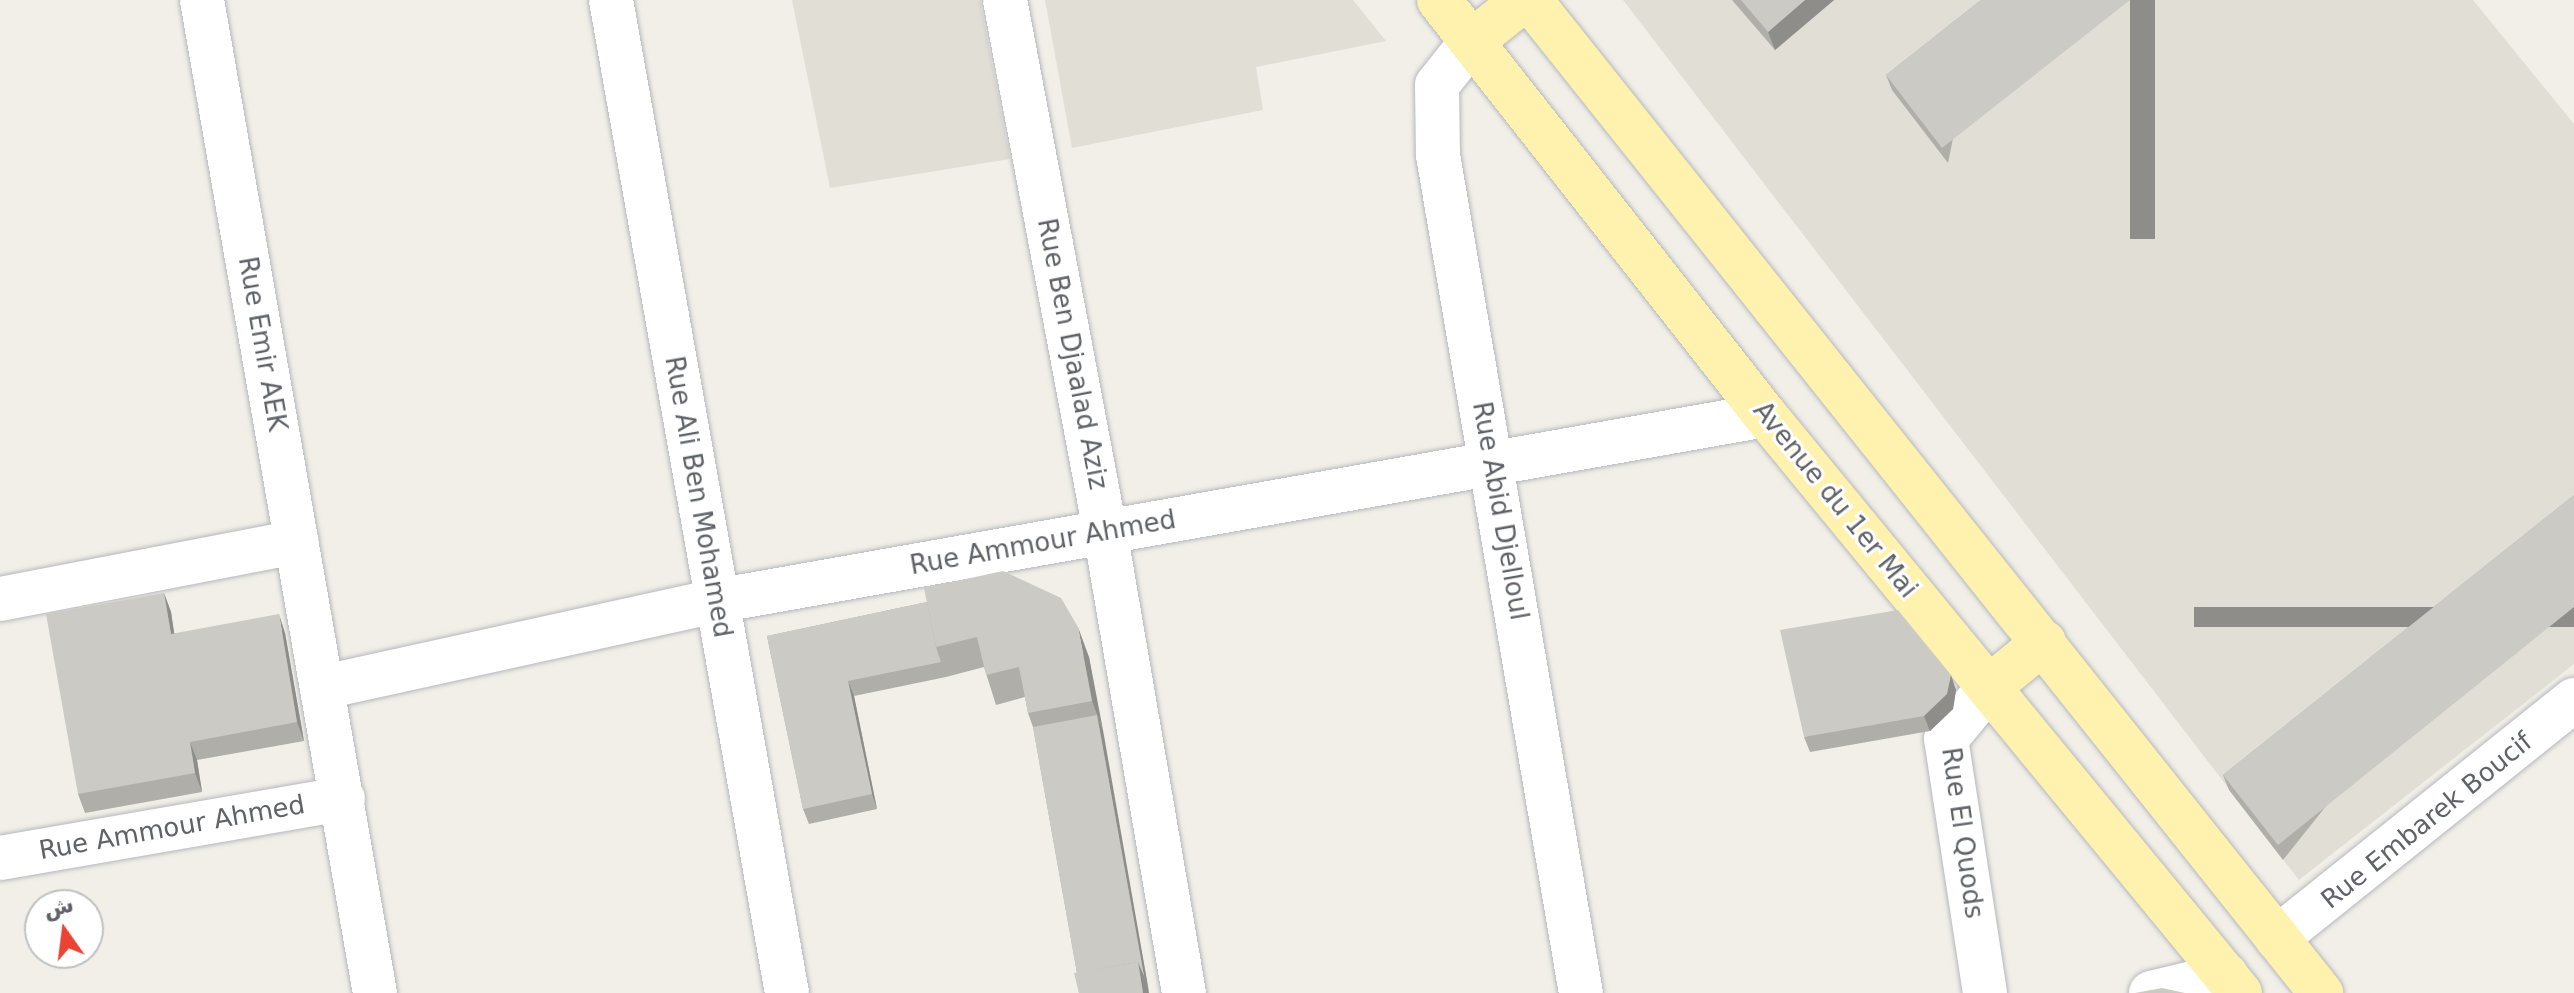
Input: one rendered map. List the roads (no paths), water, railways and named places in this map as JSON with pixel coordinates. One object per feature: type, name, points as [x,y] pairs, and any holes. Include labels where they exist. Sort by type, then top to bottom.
[{"type":"main road","name":"Avenue du 1er Mai","points":[[1439,0],[1765,415],[2233,984]]},
{"type":"main road","points":[[1472,41],[1527,0],[2044,642],[2321,993]]},
{"type":"main road","points":[[1989,687],[2044,642]]},
{"type":"main road","points":[[2233,984],[2277,938]]},
{"type":"street","name":"Rue Emir AEK","points":[[202,0],[375,993]]},
{"type":"street","name":"Rue Ali Ben Mohamed","points":[[611,0],[787,993]]},
{"type":"street","name":"Rue Ben Djaalad Aziz","points":[[1005,0],[1105,531],[1184,993]]},
{"type":"street","name":"Rue Abid Djelloul","points":[[1472,41],[1437,85],[1434,111],[1581,993]]},
{"type":"street","name":"Rue Ammour Ahmed","points":[[324,687],[716,601],[1492,466],[1765,415]]},
{"type":"street","points":[[0,599],[297,542]]},
{"type":"street","name":"Rue El Quods","points":[[1985,993],[1946,739],[1989,687]]},
{"type":"street","name":"Rue Embarek Boucif","points":[[2277,938],[2344,889],[2574,700]]},
{"type":"street","name":"Rue Ammour Ahmed","points":[[0,858],[343,799]]},
{"type":"street","points":[[2151,993],[2233,984]]}]
